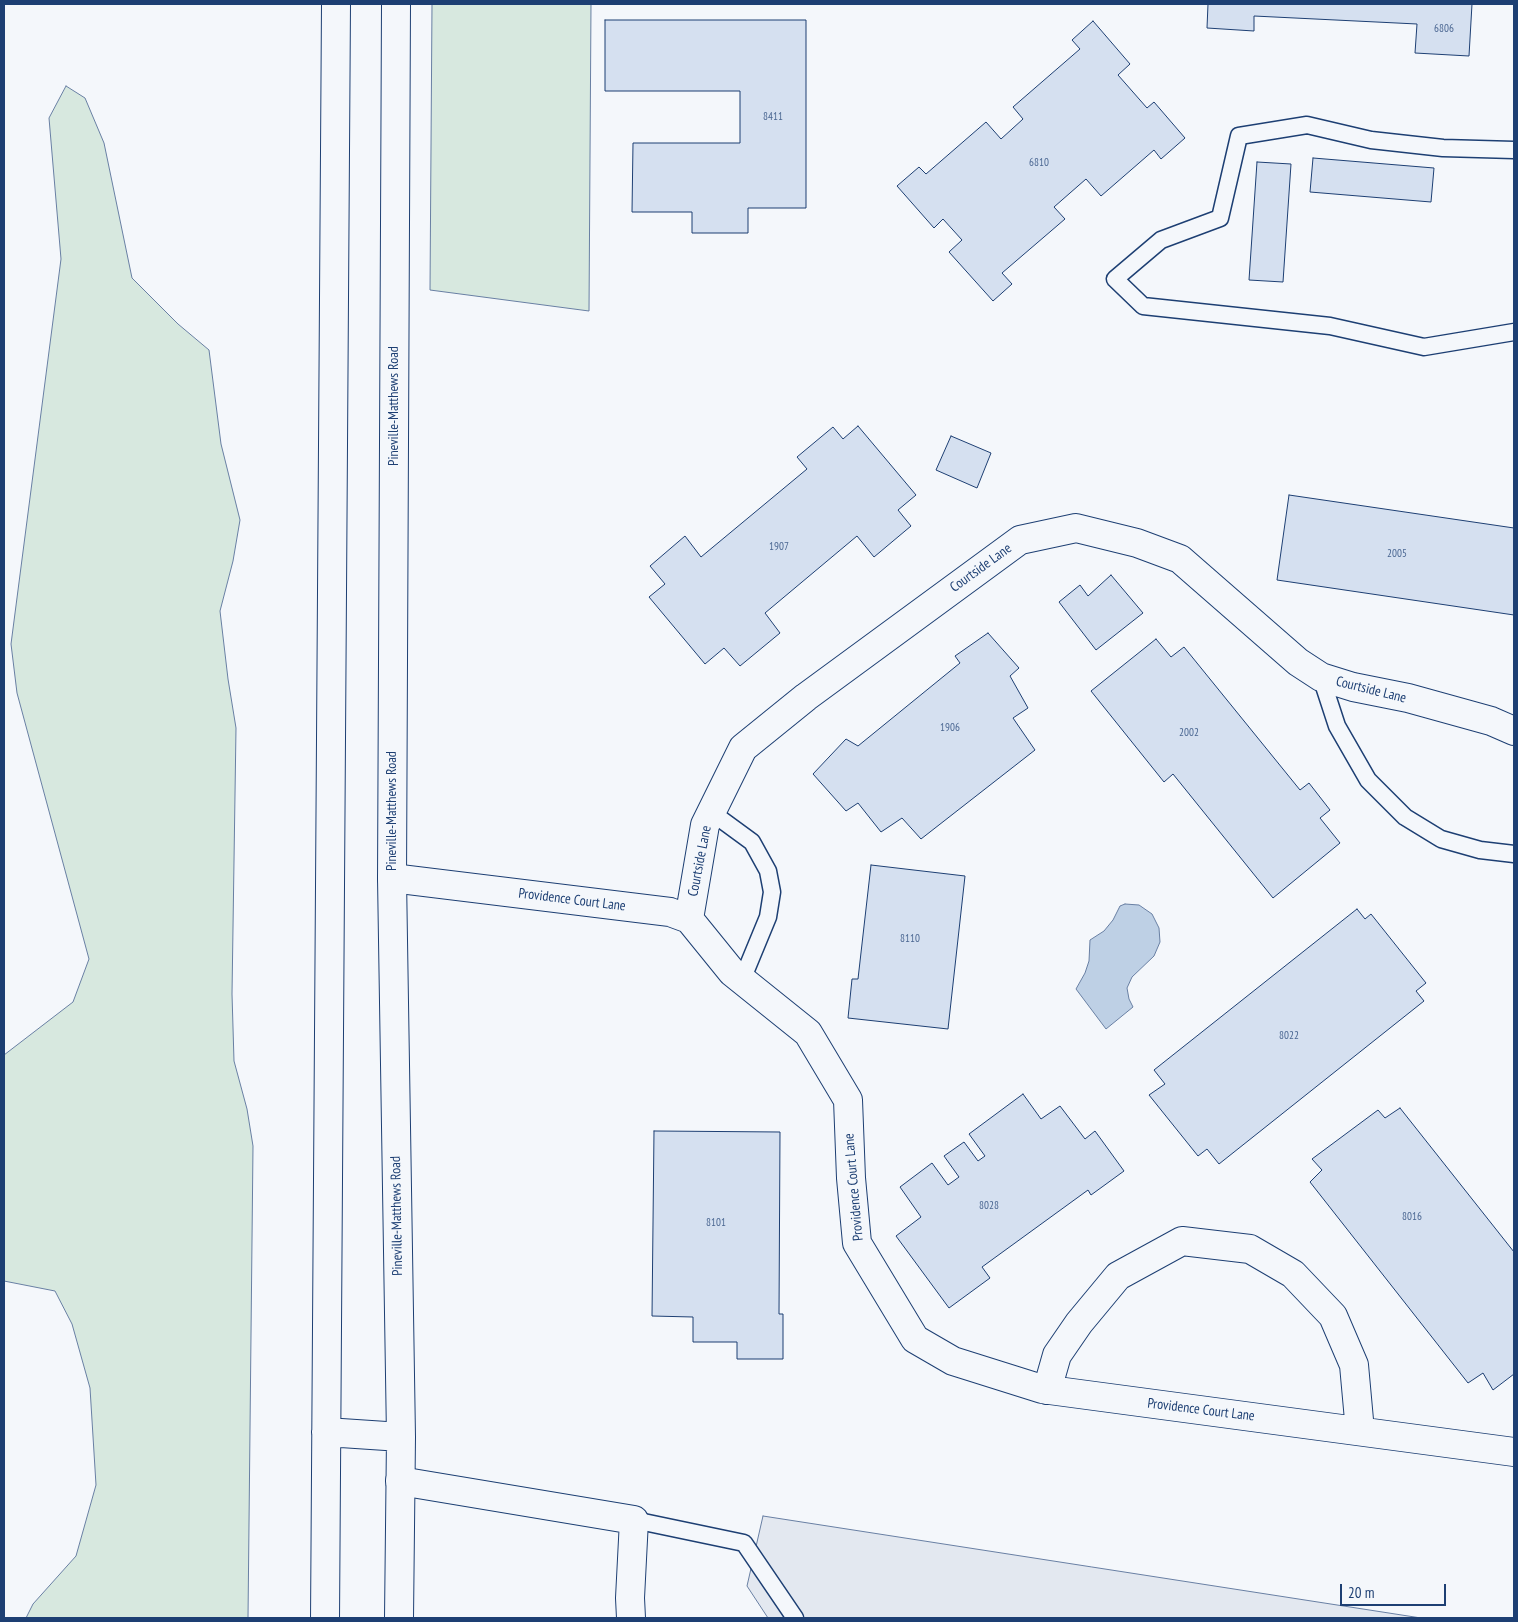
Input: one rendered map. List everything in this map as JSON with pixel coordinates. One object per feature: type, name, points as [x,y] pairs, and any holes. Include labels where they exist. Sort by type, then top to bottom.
[{"type":"street","points":[[325,1618],[336,4]]},
{"type":"street","name":"Pineville-Matthews Road","points":[[396,4],[392,878],[401,1437],[399,1618]]},
{"type":"street","name":"Courtside Lane","points":[[689,919],[705,825],[743,748],[806,697],[1020,540],[1076,528],[1137,543],[1180,559],[1298,662],[1321,677],[1353,687],[1408,698],[1491,721],[1514,731]]},
{"type":"street","name":"Providence Court Lane","points":[[392,878],[670,912],[689,919],[732,972],[808,1033],[848,1100],[851,1178],[857,1244],[915,1339],[953,1361],[1047,1390],[1514,1452]]},
{"type":"street","points":[[1047,1390],[1057,1356],[1078,1323],[1118,1276],[1182,1241],[1250,1249],[1293,1274],[1333,1316],[1354,1365],[1360,1431]]},
{"type":"street","points":[[326,1432],[401,1437]]},
{"type":"street","points":[[400,1481],[634,1520],[630,1598],[631,1618]]},
{"type":"lane","points":[[1514,150],[1443,148],[1371,140],[1307,126],[1239,136],[1220,218],[1160,240],[1115,279],[1143,306],[1330,326],[1424,347],[1514,332]]},
{"type":"lane","points":[[1321,677],[1338,726],[1368,780],[1405,817],[1442,839],[1480,850],[1514,854]]},
{"type":"lane","points":[[711,812],[752,842],[768,872],[772,892],[768,917],[742,980]]},
{"type":"lane","points":[[634,1520],[744,1544],[795,1618]]},
{"type":"shaded area","points":[[432,4],[591,4],[589,311],[430,290]]},
{"type":"shaded area","points":[[66,86],[85,98],[104,143],[132,278],[178,324],[209,350],[221,444],[240,520],[233,561],[220,611],[236,728],[232,994],[234,1061],[247,1109],[253,1146],[248,1618],[26,1618],[33,1604],[76,1556],[96,1485],[90,1388],[72,1324],[55,1291],[4,1281],[4,1055],[73,1002],[89,959],[17,693],[11,644],[61,259],[49,118]]},
{"type":"shaded area","points":[[763,1516],[1421,1618],[768,1618],[747,1586]]},
{"type":"water","points":[[1125,904],[1139,905],[1152,914],[1159,928],[1160,942],[1154,956],[1132,977],[1127,988],[1133,1007],[1106,1029],[1076,989],[1089,961],[1090,940],[1104,931],[1113,920],[1120,906]]},
{"type":"building","points":[[1208,4],[1472,4],[1469,56],[1415,53],[1417,24],[1254,16],[1254,31],[1207,28]]},
{"type":"building","points":[[605,20],[806,20],[806,208],[748,208],[748,233],[692,233],[692,212],[632,212],[633,143],[740,143],[740,91],[605,91]]},
{"type":"building","points":[[1093,21],[1130,64],[1118,75],[1147,108],[1154,102],[1185,138],[1161,159],[1154,150],[1101,196],[1086,179],[1054,207],[1065,219],[1002,273],[1012,284],[993,301],[949,252],[962,240],[943,219],[934,228],[897,186],[919,167],[926,174],[986,122],[1001,139],[1023,119],[1013,107],[1080,49],[1072,40]]},
{"type":"building","points":[[1313,158],[1434,168],[1431,202],[1310,192]]},
{"type":"building","points":[[1257,162],[1291,164],[1283,282],[1249,280]]},
{"type":"building","points":[[858,426],[916,495],[898,510],[911,526],[874,557],[857,536],[765,613],[780,633],[740,666],[724,648],[705,664],[649,597],[665,584],[650,566],[685,536],[701,557],[807,469],[797,457],[833,427],[843,439]]},
{"type":"building","points":[[951,436],[991,453],[977,488],[936,470]]},
{"type":"building","points":[[1289,495],[1514,528],[1514,615],[1277,580]]},
{"type":"building","points":[[1111,575],[1143,613],[1096,650],[1059,602],[1080,585],[1088,596]]},
{"type":"building","points":[[988,633],[1019,668],[1010,676],[1028,708],[1013,718],[1035,750],[921,839],[902,818],[881,832],[858,803],[846,811],[813,774],[846,739],[858,746],[960,663],[955,656]]},
{"type":"building","points":[[1156,639],[1171,657],[1184,647],[1300,790],[1309,783],[1330,810],[1320,818],[1340,843],[1273,898],[1173,774],[1164,782],[1091,691]]},
{"type":"building","points":[[871,865],[965,876],[948,1029],[848,1018],[852,979],[858,979]]},
{"type":"building","points":[[1357,909],[1365,919],[1371,914],[1426,983],[1416,991],[1424,1001],[1219,1164],[1207,1149],[1198,1156],[1149,1095],[1165,1084],[1154,1070]]},
{"type":"building","points":[[1023,1094],[1041,1119],[1060,1106],[1085,1139],[1095,1131],[1124,1171],[1091,1195],[1088,1190],[982,1267],[990,1278],[949,1308],[896,1236],[921,1217],[900,1187],[932,1163],[948,1185],[959,1177],[944,1156],[964,1142],[978,1161],[985,1156],[969,1134]]},
{"type":"building","points":[[1400,1108],[1514,1252],[1514,1374],[1493,1390],[1483,1373],[1468,1383],[1310,1182],[1322,1170],[1312,1159],[1378,1110],[1385,1118]]},
{"type":"building","points":[[654,1131],[780,1132],[779,1314],[783,1314],[783,1359],[737,1359],[737,1342],[693,1342],[693,1317],[652,1316]]}]
